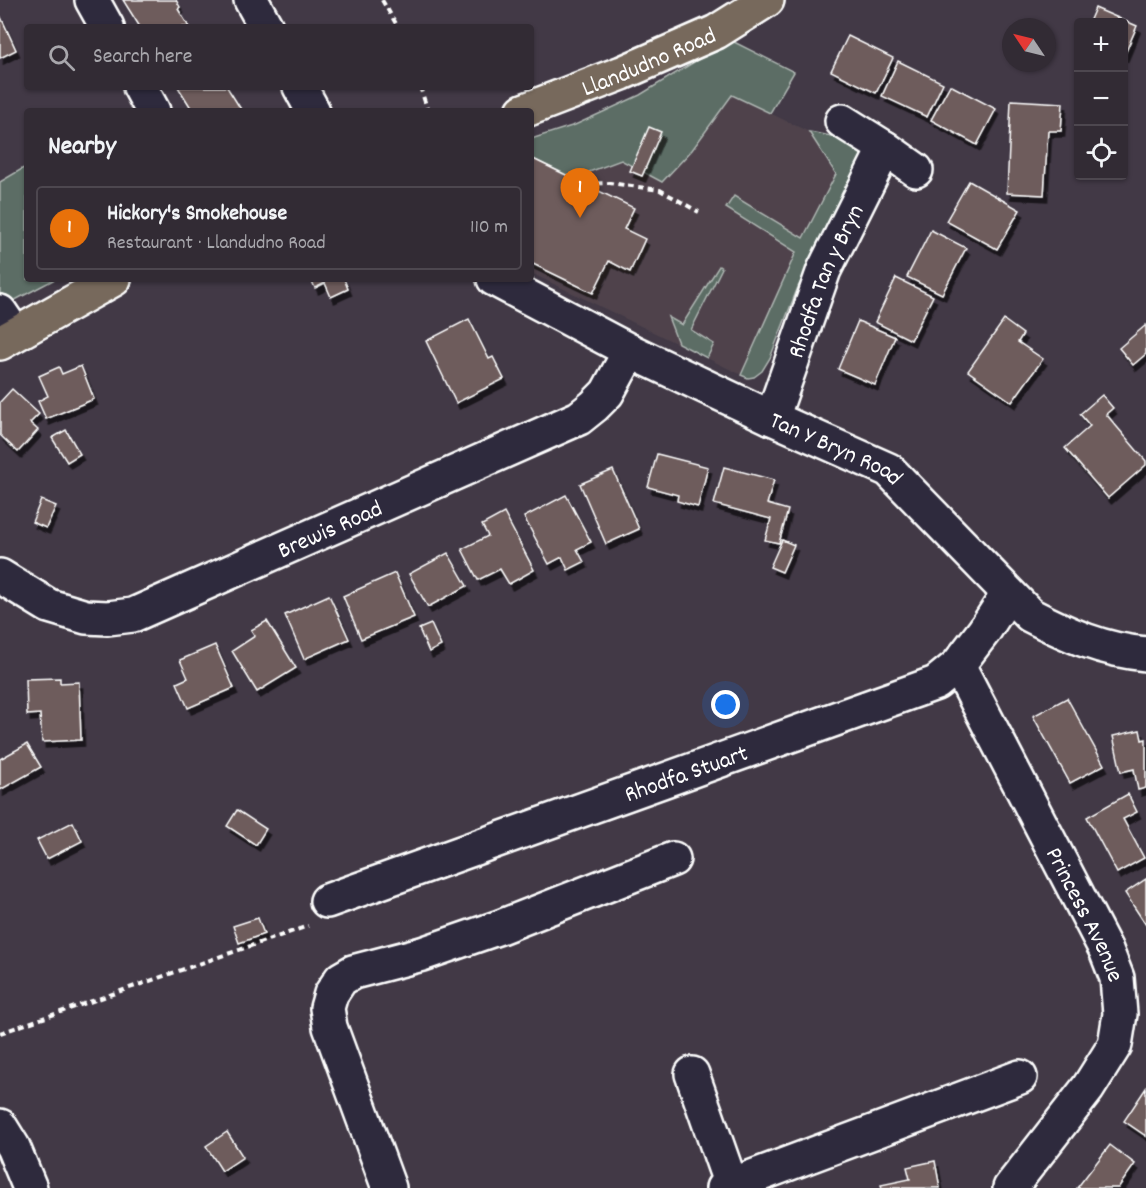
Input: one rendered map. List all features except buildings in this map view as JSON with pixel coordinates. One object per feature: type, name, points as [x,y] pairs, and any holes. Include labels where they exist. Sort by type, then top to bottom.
[{"type":"main road","name":"Llandudno Road","points":[[531,108],[622,73],[716,32],[767,0]]},
{"type":"main road","points":[[5,330],[108,282]]},
{"type":"street","points":[[92,0],[105,24]]},
{"type":"street","points":[[251,0],[264,24]]},
{"type":"street","points":[[142,90],[151,108]]},
{"type":"street","points":[[302,90],[311,108]]},
{"type":"street","points":[[842,121],[916,170]]},
{"type":"street","name":"Rhodfa Tan y Bryn","points":[[772,418],[824,270],[885,148]]},
{"type":"street","name":"Tan Y Bryn Road","points":[[500,282],[630,351],[889,470],[1030,615],[1086,641],[1123,652],[1146,654]]},
{"type":"street","name":"Brewis Road","points":[[0,576],[49,606],[86,617],[108,618],[133,615],[579,418],[608,393],[630,351]]},
{"type":"street","name":"Rhodfa Stuart","points":[[327,901],[936,684],[958,665],[984,632],[1008,594]]},
{"type":"street","name":"Princess Avenue","points":[[958,665],[1106,950],[1118,990],[1120,1014],[1115,1045],[1088,1089],[1010,1188]]},
{"type":"street","points":[[389,1188],[330,1027],[327,1008],[331,994],[341,980],[353,972],[422,954],[500,927],[673,859]]},
{"type":"street","points":[[692,1074],[727,1187],[1020,1077]]},
{"type":"street","points":[[0,1126],[13,1147],[30,1188]]},
{"type":"path","points":[[382,0],[396,24]]},
{"type":"path","points":[[421,90],[427,108]]},
{"type":"path","points":[[586,184],[610,183],[660,190],[699,212]]},
{"type":"path","points":[[0,1033],[316,923],[327,901]]},
{"type":"shaded area","points":[[730,40],[732,95],[809,132],[842,184],[748,378],[534,274],[534,137],[575,125],[640,95]]},
{"type":"green space","points":[[730,40],[794,72],[770,113],[732,95],[692,150],[662,182],[621,160],[573,178],[534,159],[534,138],[575,125],[640,95]]},
{"type":"green space","points":[[809,132],[850,142],[860,150],[864,158],[798,287],[770,358],[762,371],[748,378],[741,375],[796,252],[726,208],[734,196],[803,238],[836,174]]},
{"type":"green space","points":[[24,168],[24,282],[49,282],[0,308],[0,182]]},
{"type":"green space","points":[[719,266],[722,268],[691,330],[714,344],[707,358],[678,343],[668,317],[682,325]]},
{"type":"place","name":"Hickory's Smokehouse","points":[[580,218]]}]
